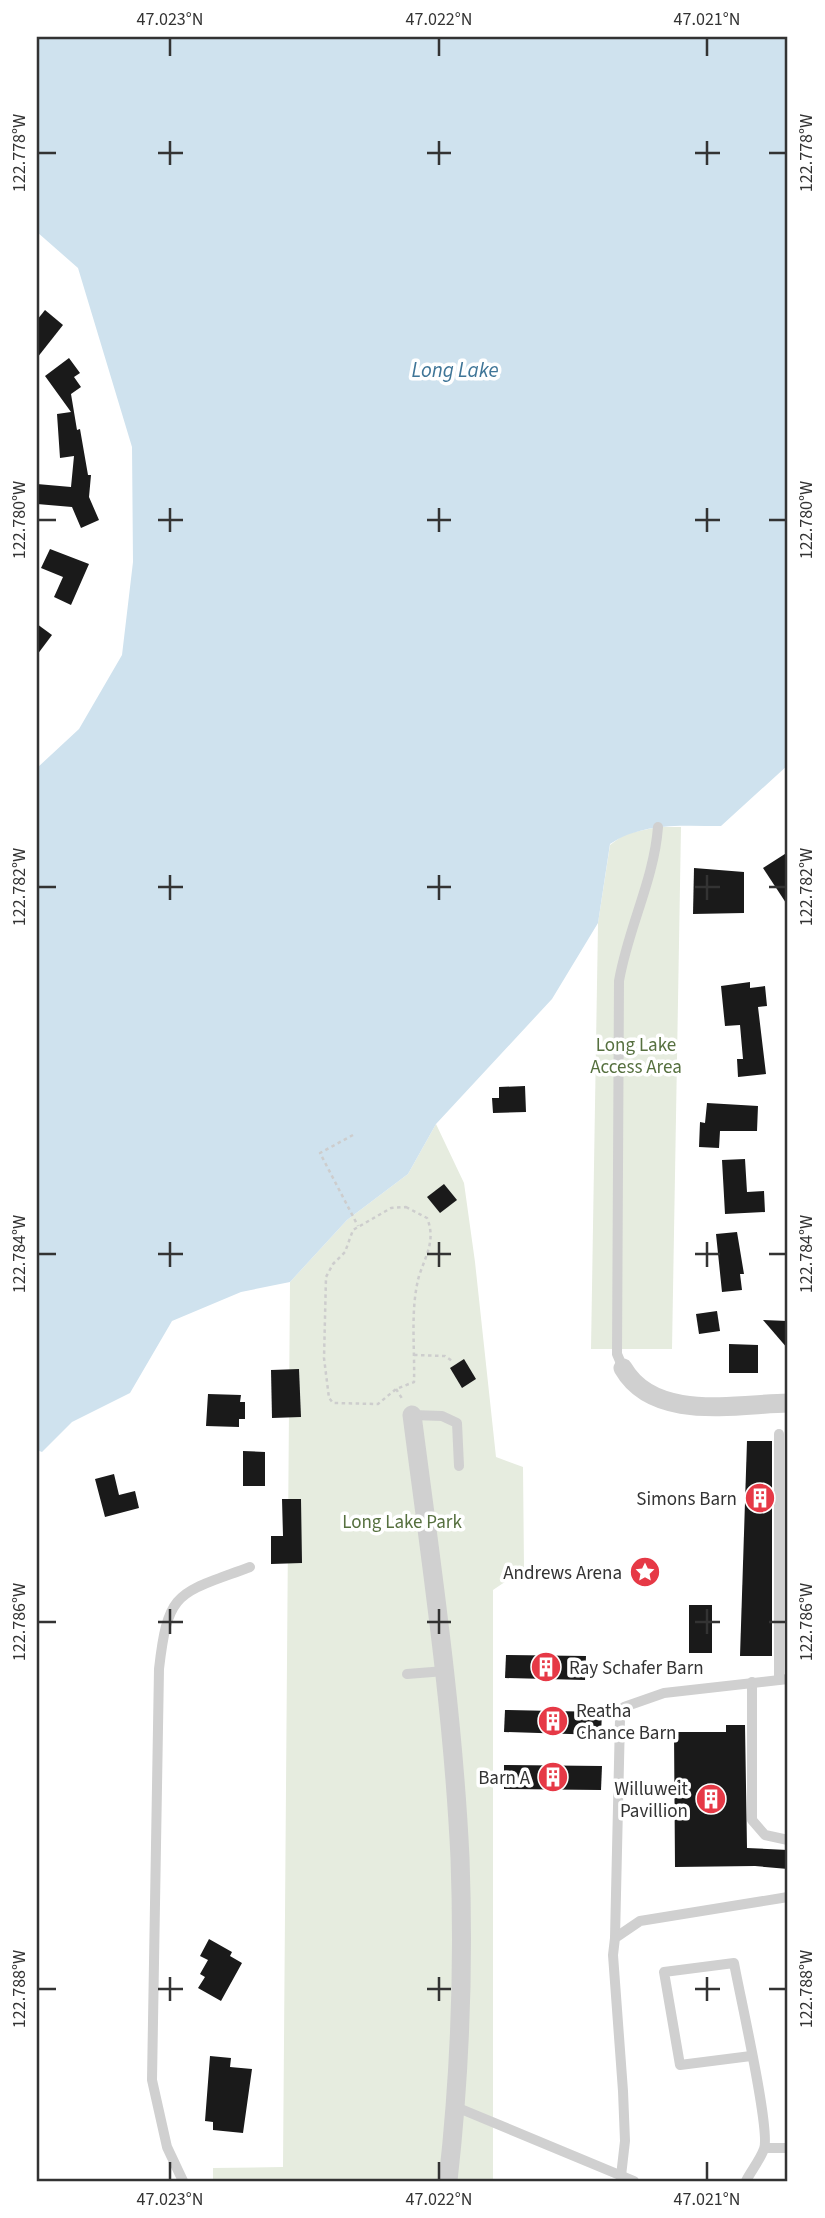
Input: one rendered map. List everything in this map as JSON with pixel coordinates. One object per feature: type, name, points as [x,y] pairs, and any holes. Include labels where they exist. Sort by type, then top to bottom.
[{"type":"street","points":[[622,1368],[640,1389],[664,1401],[694,1406],[788,1403]]},
{"type":"street","points":[[412,1415],[445,1671],[460,1857],[461,1973],[456,2107],[448,2181]]},
{"type":"lane","points":[[622,1368],[617,1354],[619,981],[625,945],[655,861],[658,827]]},
{"type":"lane","points":[[412,1415],[442,1416],[457,1423],[459,1466]]},
{"type":"lane","points":[[621,2176],[625,2141],[613,1955],[620,1719],[624,1707],[664,1693],[784,1679],[784,1525],[779,1434]]},
{"type":"lane","points":[[183,2181],[164,2135],[152,2080],[156,1739],[160,1658],[164,1624],[177,1601],[205,1584],[250,1567]]},
{"type":"lane","points":[[407,1674],[445,1671]]},
{"type":"lane","points":[[752,1682],[752,1820],[765,1835],[788,1840]]},
{"type":"lane","points":[[615,1938],[640,1921],[788,1897]]},
{"type":"lane","points":[[746,2181],[765,2148],[766,2133],[734,1963],[664,1972],[680,2065],[751,2056]]},
{"type":"lane","points":[[456,2107],[634,2181]]},
{"type":"lane","points":[[765,2148],[788,2148]]},
{"type":"path","points":[[353,1135],[320,1153],[358,1226]]},
{"type":"path","points":[[406,1207],[427,1217],[432,1241],[416,1292],[414,1355],[414,1382],[396,1389],[378,1404],[339,1404],[329,1398],[324,1358],[326,1277],[333,1264],[345,1252],[353,1230],[391,1208],[406,1207]]},
{"type":"path","points":[[414,1355],[445,1356],[452,1361]]},
{"type":"green space","name":"Long Lake Access Area","points":[[658,827],[681,827],[672,1349],[591,1349],[598,923],[610,845],[625,834]]},
{"type":"green space","name":"Long Lake Park","points":[[436,1124],[464,1183],[496,1457],[523,1467],[524,1569],[493,1590],[493,2181],[213,2181],[213,2168],[283,2167],[290,1282],[347,1220],[408,1174]]},
{"type":"green space","points":[[788,1537],[788,1606],[785,1599],[785,1540]]},
{"type":"water","name":"Long Lake","points":[[37,37],[788,37],[788,765],[721,826],[650,829],[636,832],[610,844],[598,923],[552,999],[436,1124],[408,1174],[347,1220],[290,1282],[241,1292],[172,1321],[130,1393],[72,1422],[42,1452],[37,1450],[37,768],[79,729],[122,655],[133,562],[132,447],[78,268],[37,232]]},
{"type":"building","points":[[45,310],[63,325],[37,358],[37,320]]},
{"type":"building","points":[[69,358],[80,373],[74,377],[81,387],[71,394],[88,475],[91,475],[89,497],[99,520],[81,528],[72,507],[37,504],[37,484],[71,487],[74,456],[60,458],[57,414],[71,412],[45,376]]},
{"type":"building","points":[[50,549],[89,564],[71,605],[54,597],[63,577],[41,568]]},
{"type":"building","points":[[37,624],[52,635],[37,655]]},
{"type":"building","points":[[788,852],[788,906],[763,868]]},
{"type":"building","points":[[694,868],[744,872],[744,913],[693,914]]},
{"type":"building","points":[[750,982],[750,988],[765,986],[767,1006],[758,1007],[766,1074],[738,1077],[737,1059],[743,1059],[740,1025],[725,1026],[721,986]]},
{"type":"building","points":[[525,1086],[526,1112],[493,1113],[492,1098],[499,1098],[499,1087]]},
{"type":"building","points":[[707,1103],[758,1106],[757,1131],[720,1131],[719,1148],[699,1147],[700,1122],[705,1123]]},
{"type":"building","points":[[745,1159],[747,1192],[764,1191],[765,1212],[725,1214],[722,1160]]},
{"type":"building","points":[[444,1184],[457,1200],[440,1213],[427,1197]]},
{"type":"building","points":[[737,1232],[744,1274],[740,1274],[742,1290],[722,1292],[716,1234]]},
{"type":"building","points":[[717,1311],[720,1331],[699,1334],[696,1314]]},
{"type":"building","points":[[763,1320],[788,1321],[788,1349]]},
{"type":"building","points":[[729,1344],[758,1345],[758,1373],[729,1373]]},
{"type":"building","points":[[464,1359],[476,1379],[462,1388],[450,1368]]},
{"type":"building","points":[[299,1369],[301,1417],[272,1418],[271,1370]]},
{"type":"building","points":[[208,1394],[241,1395],[240,1402],[245,1402],[245,1419],[239,1419],[239,1427],[206,1426]]},
{"type":"building","name":"Simons Barn","points":[[747,1441],[772,1441],[772,1656],[740,1656]]},
{"type":"building","points":[[788,1441],[788,1506],[786,1506]]},
{"type":"building","points":[[243,1451],[265,1452],[265,1486],[243,1486]]},
{"type":"building","points":[[114,1474],[119,1495],[135,1491],[139,1508],[105,1517],[95,1479]]},
{"type":"building","points":[[282,1499],[301,1499],[302,1563],[271,1564],[271,1536],[283,1536]]},
{"type":"building","points":[[689,1605],[712,1605],[712,1653],[689,1653]]},
{"type":"building","name":"Ray Schafer Barn","points":[[506,1655],[586,1656],[585,1680],[505,1678]]},
{"type":"building","name":"Reatha Chance Barn","points":[[505,1710],[602,1712],[601,1735],[504,1732]]},
{"type":"building","name":"Willuweit Pavillion","points":[[726,1725],[745,1725],[747,1848],[788,1850],[788,1869],[755,1866],[675,1867],[674,1732],[726,1732]]},
{"type":"building","name":"Barn A","points":[[504,1765],[602,1766],[601,1790],[504,1789]]},
{"type":"building","points":[[209,1939],[232,1952],[230,1956],[242,1963],[221,2001],[198,1988],[205,1977],[200,1974],[208,1960],[200,1956]]},
{"type":"building","points":[[210,2056],[231,2058],[230,2067],[252,2069],[243,2133],[213,2130],[213,2122],[205,2121]]},
{"type":"place","name":"Simons Barn","points":[[760,1498]]},
{"type":"place","name":"Andrews Arena","points":[[645,1572]]},
{"type":"place","name":"Ray Schafer Barn","points":[[546,1667]]},
{"type":"place","name":"Reatha Chance Barn","points":[[553,1721]]},
{"type":"place","name":"Barn A","points":[[553,1777]]},
{"type":"place","name":"Willuweit Pavillion","points":[[711,1799]]}]
